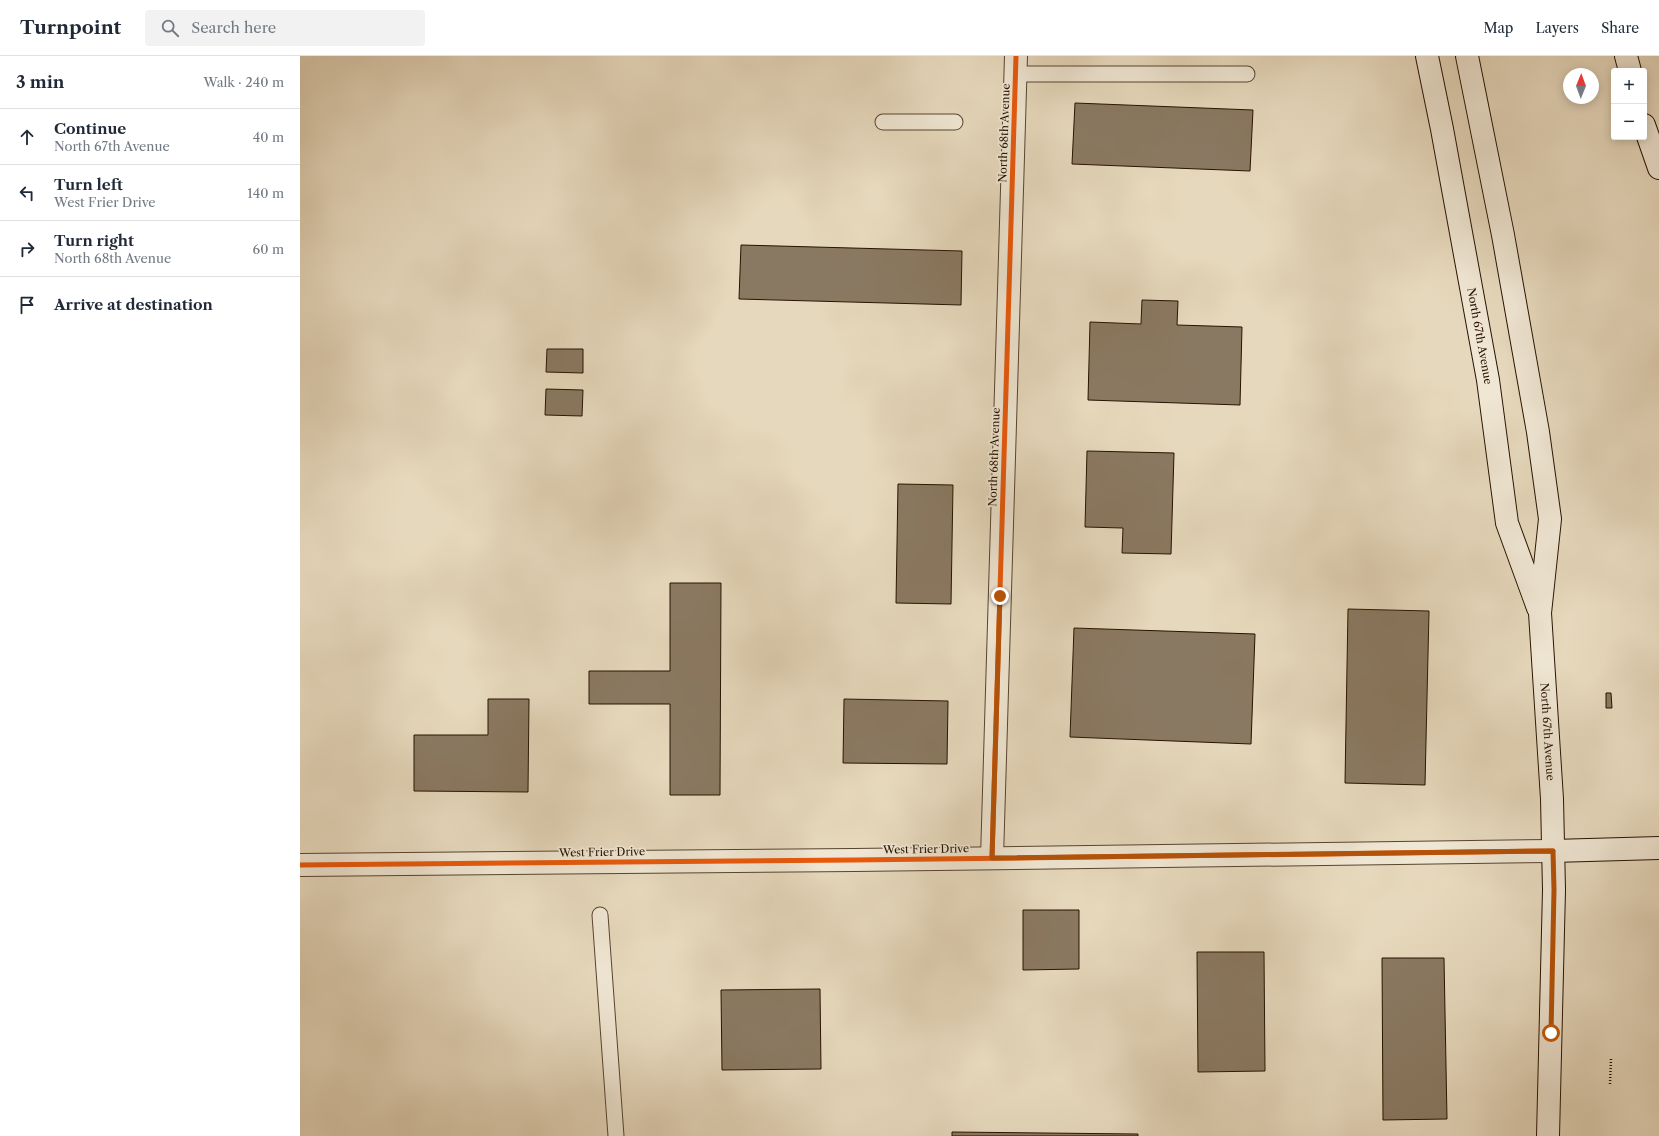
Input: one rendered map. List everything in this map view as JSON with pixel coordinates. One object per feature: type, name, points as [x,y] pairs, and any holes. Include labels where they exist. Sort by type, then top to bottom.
[{"type":"street","name":"North 67th Avenue","points":[[1426,56],[1444,136],[1488,380],[1507,523],[1540,613]]},
{"type":"street","name":"North 67th Avenue","points":[[1466,56],[1503,235],[1538,432],[1550,519],[1540,613],[1552,799],[1554,890],[1548,1136]]},
{"type":"street","points":[[1626,56],[1629,68]]},
{"type":"street","name":"North 68th Avenue","points":[[992,858],[1016,65]]},
{"type":"street","points":[[1647,134],[1659,168]]},
{"type":"street","points":[[1553,851],[1659,848]]},
{"type":"street","name":"West Frier Drive","points":[[300,865],[1553,851]]},
{"type":"lane","points":[[1016,65],[1247,74]]},
{"type":"lane","points":[[883,122],[955,122]]},
{"type":"lane","points":[[600,915],[616,1136]]},
{"type":"path","points":[[1610,1084],[1611,1059]]},
{"type":"building","points":[[1075,103],[1253,110],[1250,171],[1072,164]]},
{"type":"building","points":[[741,245],[962,251],[961,305],[739,299]]},
{"type":"building","points":[[1142,300],[1178,301],[1177,325],[1242,327],[1240,405],[1088,400],[1090,322],[1141,324]]},
{"type":"building","points":[[547,349],[583,349],[583,373],[546,372]]},
{"type":"building","points":[[546,389],[583,390],[582,416],[545,415]]},
{"type":"building","points":[[1087,451],[1174,453],[1171,554],[1122,553],[1123,528],[1085,527]]},
{"type":"building","points":[[898,484],[953,485],[951,604],[896,603]]},
{"type":"building","points":[[670,583],[721,583],[720,795],[670,795],[670,704],[589,704],[589,671],[670,671]]},
{"type":"building","points":[[1348,609],[1429,611],[1425,785],[1345,783]]},
{"type":"building","points":[[1074,628],[1255,634],[1251,744],[1070,737]]},
{"type":"building","points":[[1606,693],[1611,693],[1612,708],[1606,708]]},
{"type":"building","points":[[488,699],[529,699],[528,792],[414,791],[414,735],[488,735]]},
{"type":"building","points":[[844,699],[948,701],[947,764],[843,763]]},
{"type":"building","points":[[1023,910],[1079,910],[1079,969],[1023,970]]},
{"type":"building","points":[[1197,952],[1264,952],[1265,1071],[1198,1072]]},
{"type":"building","points":[[1382,958],[1444,958],[1447,1119],[1383,1120]]},
{"type":"building","points":[[820,989],[821,1069],[722,1070],[721,990]]},
{"type":"building","points":[[952,1132],[1138,1134],[1138,1136],[952,1136]]},
{"type":"cycle path","points":[[992,858],[1016,56]]},
{"type":"cycle path","points":[[300,865],[1553,851]]},
{"type":"route","points":[[1000,596],[992,858],[1553,851],[1554,890],[1551,1033]]}]
